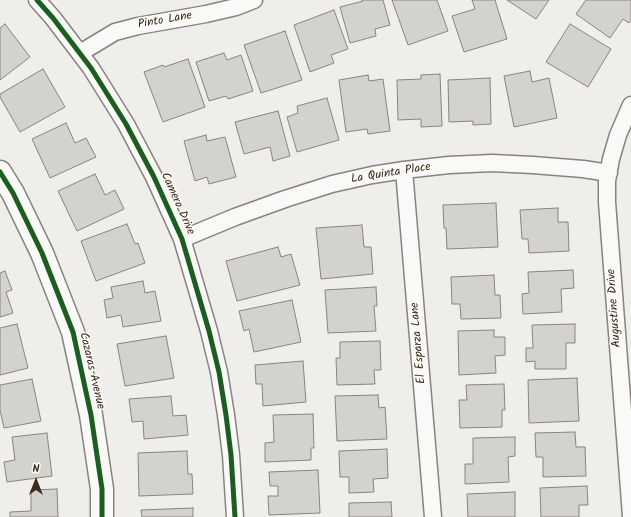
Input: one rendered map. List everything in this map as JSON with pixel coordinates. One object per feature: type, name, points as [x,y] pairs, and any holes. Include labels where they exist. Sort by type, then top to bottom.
[{"type":"street","name":"Camero Drive","points":[[37,0],[53,18],[91,68],[126,124],[154,178],[182,239],[219,372],[231,455],[235,517]]},
{"type":"street","name":"Pinto Lane","points":[[80,53],[115,32],[138,26],[206,14],[236,7],[254,0]]},
{"type":"street","name":"Augustine Drive","points":[[631,104],[618,135],[607,181],[607,202],[631,516]]},
{"type":"street","name":"La Quinta Place","points":[[182,239],[284,199],[332,184],[404,170],[449,165],[492,163],[609,173]]},
{"type":"street","name":"El Esparza Lane","points":[[404,170],[433,517]]},
{"type":"street","name":"Cazaras Avenue","points":[[0,172],[13,193],[42,253],[73,332],[91,415],[102,489],[102,517]]},
{"type":"building","points":[[362,0],[383,0],[390,25],[375,29],[376,36],[350,43],[340,7],[363,1]]},
{"type":"building","points":[[392,0],[437,0],[448,31],[408,45]]},
{"type":"building","points":[[472,0],[495,0],[507,39],[464,52],[452,16],[475,9]]},
{"type":"building","points":[[507,0],[549,0],[536,19]]},
{"type":"building","points":[[586,0],[631,0],[631,20],[629,23],[623,19],[610,38],[576,14]]},
{"type":"building","points":[[334,10],[348,49],[331,55],[334,63],[310,72],[294,25]]},
{"type":"building","points":[[5,24],[30,57],[0,80],[0,28]]},
{"type":"building","points":[[570,24],[611,49],[588,87],[546,62]]},
{"type":"building","points":[[285,31],[302,80],[261,93],[244,45]]},
{"type":"building","points":[[224,53],[227,60],[241,55],[253,91],[228,99],[226,96],[209,101],[196,62]]},
{"type":"building","points":[[188,59],[205,107],[163,122],[144,72],[163,65],[164,67]]},
{"type":"building","points":[[43,69],[65,107],[20,132],[0,97],[0,94]]},
{"type":"building","points":[[530,71],[532,82],[549,78],[557,118],[514,127],[504,76]]},
{"type":"building","points":[[440,74],[442,126],[421,127],[421,119],[398,120],[397,80],[421,79],[421,75]]},
{"type":"building","points":[[368,75],[369,81],[383,79],[390,131],[368,134],[367,129],[346,132],[339,80]]},
{"type":"building","points":[[490,78],[491,124],[473,125],[473,121],[449,122],[448,80]]},
{"type":"building","points":[[327,98],[339,140],[297,152],[287,117],[298,113],[297,106]]},
{"type":"building","points":[[278,111],[290,156],[273,161],[270,147],[244,154],[235,122]]},
{"type":"building","points":[[66,123],[75,143],[86,138],[96,157],[50,178],[32,139]]},
{"type":"building","points":[[206,135],[207,141],[225,137],[236,177],[209,184],[207,177],[195,181],[184,141]]},
{"type":"building","points":[[95,174],[105,195],[115,190],[124,209],[77,231],[58,191]]},
{"type":"building","points":[[496,203],[498,247],[447,249],[443,205]]},
{"type":"building","points":[[558,208],[558,222],[568,222],[569,251],[529,253],[528,239],[522,239],[520,210]]},
{"type":"building","points":[[127,224],[135,244],[138,243],[145,263],[96,281],[81,241]]},
{"type":"building","points":[[362,225],[364,247],[371,247],[373,274],[321,279],[316,228]]},
{"type":"building","points":[[278,247],[281,257],[291,254],[300,285],[237,301],[226,261]]},
{"type":"building","points":[[573,270],[574,288],[561,289],[562,312],[523,314],[522,294],[529,293],[528,272]]},
{"type":"building","points":[[5,271],[12,290],[6,292],[13,313],[0,317],[0,273]]},
{"type":"building","points":[[494,275],[495,295],[500,295],[501,318],[461,319],[460,304],[452,304],[451,277]]},
{"type":"building","points":[[143,281],[145,293],[155,291],[161,321],[123,327],[121,315],[107,318],[104,300],[113,298],[111,287]]},
{"type":"building","points":[[376,287],[377,306],[374,306],[376,331],[328,333],[325,290]]},
{"type":"building","points":[[292,300],[301,342],[254,352],[249,329],[244,331],[239,311]]},
{"type":"building","points":[[17,324],[28,368],[0,375],[0,328]]},
{"type":"building","points":[[575,324],[575,343],[566,343],[566,369],[535,369],[535,361],[526,362],[526,348],[533,348],[532,325]]},
{"type":"building","points":[[494,330],[494,337],[505,337],[505,355],[495,356],[496,373],[459,375],[458,331]]},
{"type":"building","points":[[166,336],[174,378],[125,386],[117,344]]},
{"type":"building","points":[[380,341],[381,370],[374,370],[375,384],[337,385],[336,358],[340,358],[340,342]]},
{"type":"building","points":[[303,361],[306,402],[263,406],[262,384],[256,384],[255,365]]},
{"type":"building","points":[[577,378],[579,421],[529,423],[528,380]]},
{"type":"building","points":[[32,379],[41,421],[4,428],[0,410],[0,385]]},
{"type":"building","points":[[504,384],[505,410],[502,410],[502,427],[460,428],[459,400],[467,400],[466,385]]},
{"type":"building","points":[[378,395],[379,408],[385,407],[387,439],[337,441],[335,396]]},
{"type":"building","points":[[171,396],[173,416],[186,415],[188,435],[144,439],[143,421],[132,422],[129,399]]},
{"type":"building","points":[[313,414],[314,448],[311,448],[311,460],[265,462],[265,443],[274,442],[273,415]]},
{"type":"building","points":[[575,432],[576,447],[585,447],[586,476],[543,477],[543,457],[536,457],[535,433]]},
{"type":"building","points":[[47,433],[52,476],[7,482],[4,462],[15,460],[12,437]]},
{"type":"building","points":[[515,437],[515,456],[508,457],[509,482],[465,484],[465,464],[473,464],[473,438]]},
{"type":"building","points":[[387,449],[388,478],[373,479],[374,492],[349,493],[349,477],[340,477],[339,451]]},
{"type":"building","points":[[187,451],[188,474],[192,474],[193,494],[139,496],[138,453]]},
{"type":"building","points":[[318,470],[320,513],[269,515],[268,496],[278,496],[278,486],[270,486],[269,472]]},
{"type":"building","points":[[587,486],[588,505],[579,505],[579,517],[541,517],[540,488]]},
{"type":"building","points":[[57,489],[58,517],[10,517],[10,512],[31,511],[31,490]]},
{"type":"building","points":[[515,492],[515,517],[468,517],[467,494]]},
{"type":"building","points":[[391,502],[392,517],[349,517],[349,503]]},
{"type":"building","points":[[193,508],[193,517],[142,517],[141,510]]},
{"type":"cycle path","points":[[37,0],[53,18],[91,68],[126,124],[154,177],[182,239],[209,331],[219,372],[231,455],[235,517]]},
{"type":"cycle path","points":[[0,172],[13,193],[42,253],[73,332],[91,415],[102,489],[102,517]]}]
